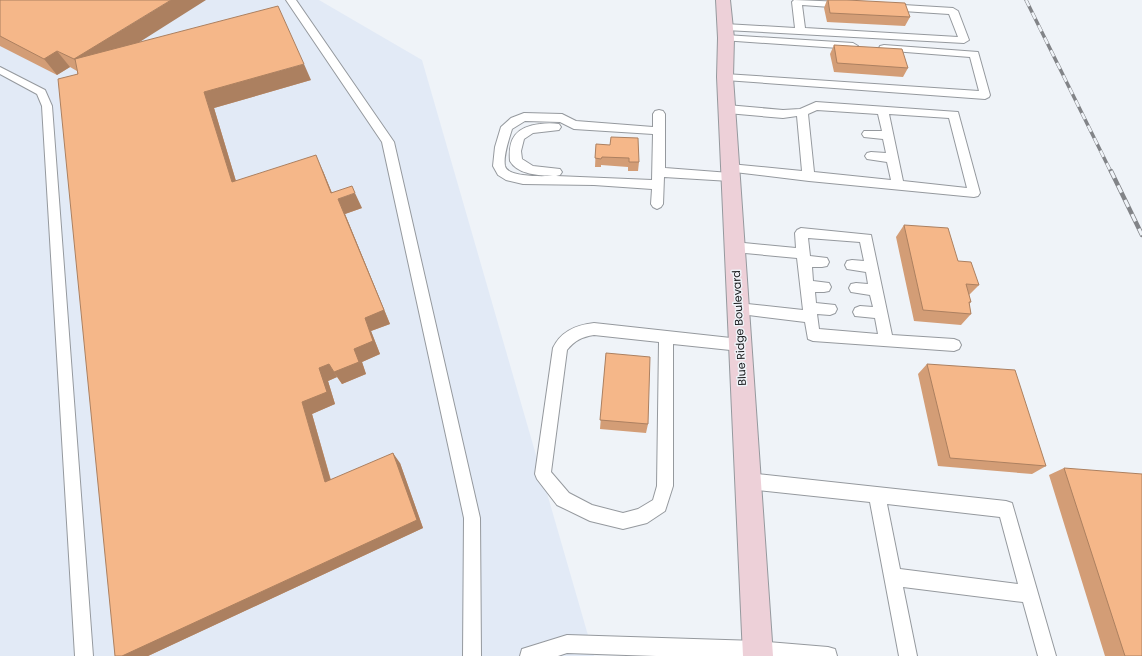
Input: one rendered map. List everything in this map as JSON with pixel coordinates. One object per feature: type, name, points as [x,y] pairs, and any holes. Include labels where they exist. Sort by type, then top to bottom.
[{"type":"main road","name":"Blue Ridge Boulevard","points":[[723,0],[725,32],[724,77],[758,653]]},
{"type":"lane","points":[[290,0],[388,142],[472,518],[472,656]]},
{"type":"lane","points":[[800,31],[797,2],[852,5]]},
{"type":"lane","points":[[725,32],[800,31],[964,40],[953,11],[875,6]]},
{"type":"lane","points":[[724,77],[985,95],[974,54],[869,47],[725,32]]},
{"type":"lane","points":[[0,70],[41,92],[47,106],[84,656]]},
{"type":"lane","points":[[659,172],[788,173],[809,177],[974,193],[954,115],[816,106],[802,112],[783,114],[727,109]]},
{"type":"lane","points":[[883,110],[898,185]]},
{"type":"lane","points":[[802,112],[809,128],[812,150],[809,177]]},
{"type":"lane","points":[[657,204],[659,172],[659,114]]},
{"type":"lane","points":[[658,186],[594,181],[523,180],[510,177],[502,172],[498,166],[501,147],[507,127],[524,117],[562,118],[574,124],[659,131]]},
{"type":"lane","points":[[574,124],[569,127],[537,127],[525,131],[519,137],[514,149],[516,161],[524,168],[538,171],[636,176],[645,185]]},
{"type":"lane","points":[[868,134],[888,136]]},
{"type":"lane","points":[[871,156],[893,158]]},
{"type":"lane","points":[[886,341],[866,238],[801,233],[813,335],[886,341],[954,345]]},
{"type":"lane","points":[[734,247],[804,257],[822,262]]},
{"type":"lane","points":[[852,265],[871,267]]},
{"type":"lane","points":[[808,286],[824,287]]},
{"type":"lane","points":[[856,288],[876,290]]},
{"type":"lane","points":[[738,309],[810,312],[830,309]]},
{"type":"lane","points":[[860,312],[880,313]]},
{"type":"lane","points":[[666,336],[665,486],[659,505],[641,517],[623,521],[590,513],[563,498],[543,474],[560,348],[567,339],[579,331],[594,329],[666,336],[740,345]]},
{"type":"lane","points":[[748,481],[1006,509],[1047,656]]},
{"type":"lane","points":[[877,496],[908,656]]},
{"type":"lane","points":[[893,577],[1030,594]]},
{"type":"lane","points":[[528,656],[567,644],[828,656]]},
{"type":"shaded area","points":[[0,0],[319,0],[422,60],[594,656],[0,656]]},
{"type":"building","points":[[0,0],[171,0],[74,59],[57,51],[44,59],[0,36]]},
{"type":"building","points":[[828,0],[905,3],[910,17],[830,13]]},
{"type":"building","points":[[278,6],[304,64],[204,92],[232,182],[316,155],[331,193],[352,186],[355,193],[338,199],[384,310],[365,318],[373,341],[354,349],[359,362],[334,372],[329,364],[319,368],[327,392],[302,402],[325,482],[393,453],[417,520],[122,656],[115,656],[58,79],[78,74],[75,59]]},
{"type":"building","points":[[834,45],[902,49],[908,68],[837,63]]},
{"type":"building","points":[[611,137],[638,138],[639,162],[629,162],[629,158],[595,158],[596,144],[610,145]]},
{"type":"building","points":[[904,225],[948,228],[958,261],[971,262],[979,285],[966,284],[971,302],[969,302],[971,314],[923,310]]},
{"type":"building","points":[[606,353],[650,357],[648,424],[600,420]]},
{"type":"building","points":[[927,364],[1015,370],[1046,466],[950,458]]},
{"type":"building","points":[[1064,468],[1142,474],[1142,656],[1125,656]]},
{"type":"railway","points":[[1026,0],[1111,172]]},
{"type":"railway","points":[[1111,171],[1142,235]]}]
